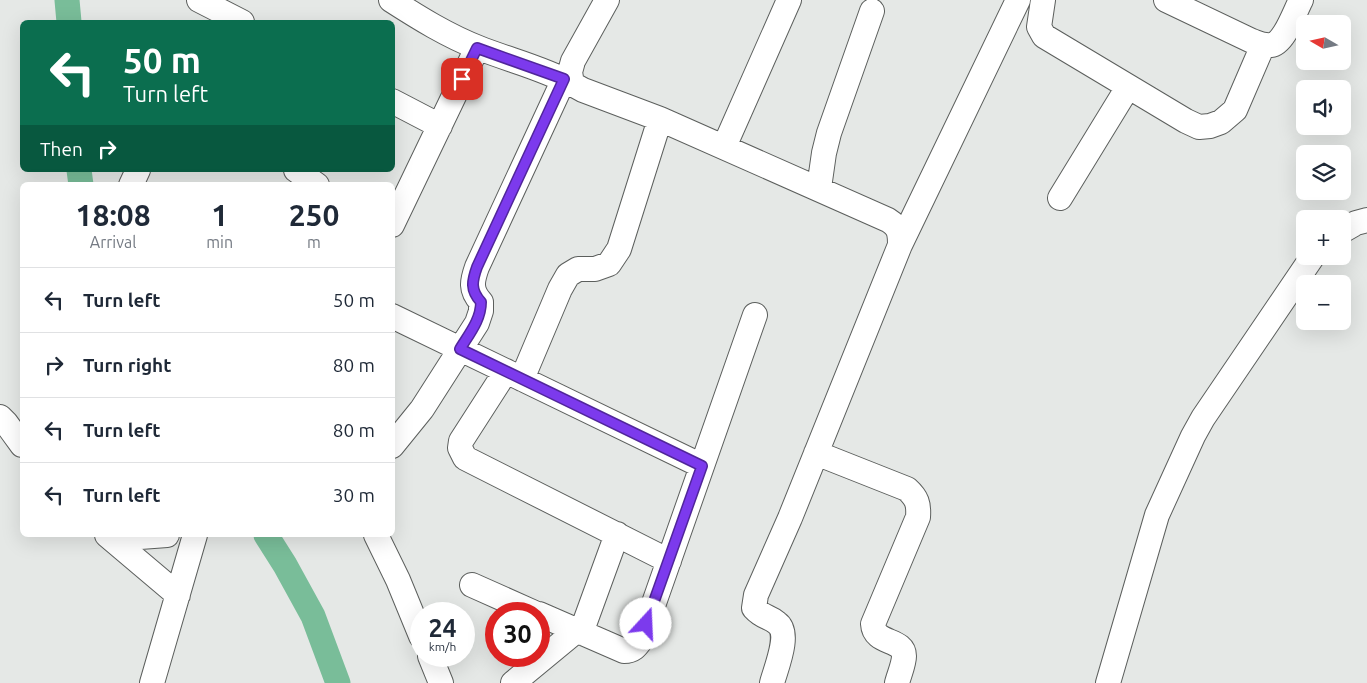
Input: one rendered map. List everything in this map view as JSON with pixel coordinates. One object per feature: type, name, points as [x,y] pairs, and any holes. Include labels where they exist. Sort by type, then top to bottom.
[{"type":"street","points":[[199,0],[238,20]]},
{"type":"street","points":[[392,0],[426,22],[477,48],[568,81],[583,90],[660,119],[888,220],[898,226],[900,245]]},
{"type":"street","points":[[395,442],[422,409],[477,323],[481,311],[481,302],[474,295],[472,282],[477,267],[568,81],[573,60],[607,0]]},
{"type":"street","points":[[724,147],[789,0]]},
{"type":"street","points":[[772,683],[784,640],[783,629],[776,622],[762,616],[754,608],[756,595],[790,518],[900,245],[1018,0]]},
{"type":"street","points":[[1043,0],[1039,27],[1044,36],[1186,122],[1199,126],[1210,126],[1221,122],[1234,110],[1263,45]]},
{"type":"street","points":[[1166,0],[1263,45],[1273,46],[1282,39],[1301,0]]},
{"type":"street","points":[[819,188],[829,133],[872,11]]},
{"type":"street","points":[[395,219],[477,48]]},
{"type":"street","points":[[1060,198],[1128,87]]},
{"type":"street","points":[[395,103],[440,126]]},
{"type":"street","points":[[660,119],[619,249],[609,264],[595,269],[578,269],[568,275],[514,375],[461,440],[460,448],[465,458],[669,561]]},
{"type":"street","points":[[299,172],[314,182]]},
{"type":"street","points":[[1351,226],[1367,220]]},
{"type":"street","points":[[1108,683],[1157,515],[1193,436],[1203,418],[1307,265]]},
{"type":"street","points":[[550,619],[624,651],[631,651],[641,640],[755,315]]},
{"type":"street","points":[[395,317],[702,466]]},
{"type":"street","points":[[0,417],[20,442]]},
{"type":"street","points":[[816,453],[907,489],[915,496],[919,505],[918,517],[873,624],[878,636],[899,646],[903,650],[904,657],[897,683]]},
{"type":"street","points":[[513,683],[578,632],[616,534]]},
{"type":"street","points":[[110,537],[178,595]]},
{"type":"street","points":[[152,683],[194,537]]},
{"type":"street","points":[[377,537],[410,609]]},
{"type":"street","points":[[472,585],[511,602]]},
{"type":"street","points":[[434,667],[441,683]]},
{"type":"waterway","points":[[67,0],[69,20]]},
{"type":"waterway","points":[[79,172],[81,182]]},
{"type":"waterway","points":[[267,537],[313,616],[338,683]]},
{"type":"route","points":[[462,79],[477,48],[564,79],[477,267],[472,282],[474,295],[481,302],[481,311],[477,323],[460,349],[702,466],[646,624]]}]
